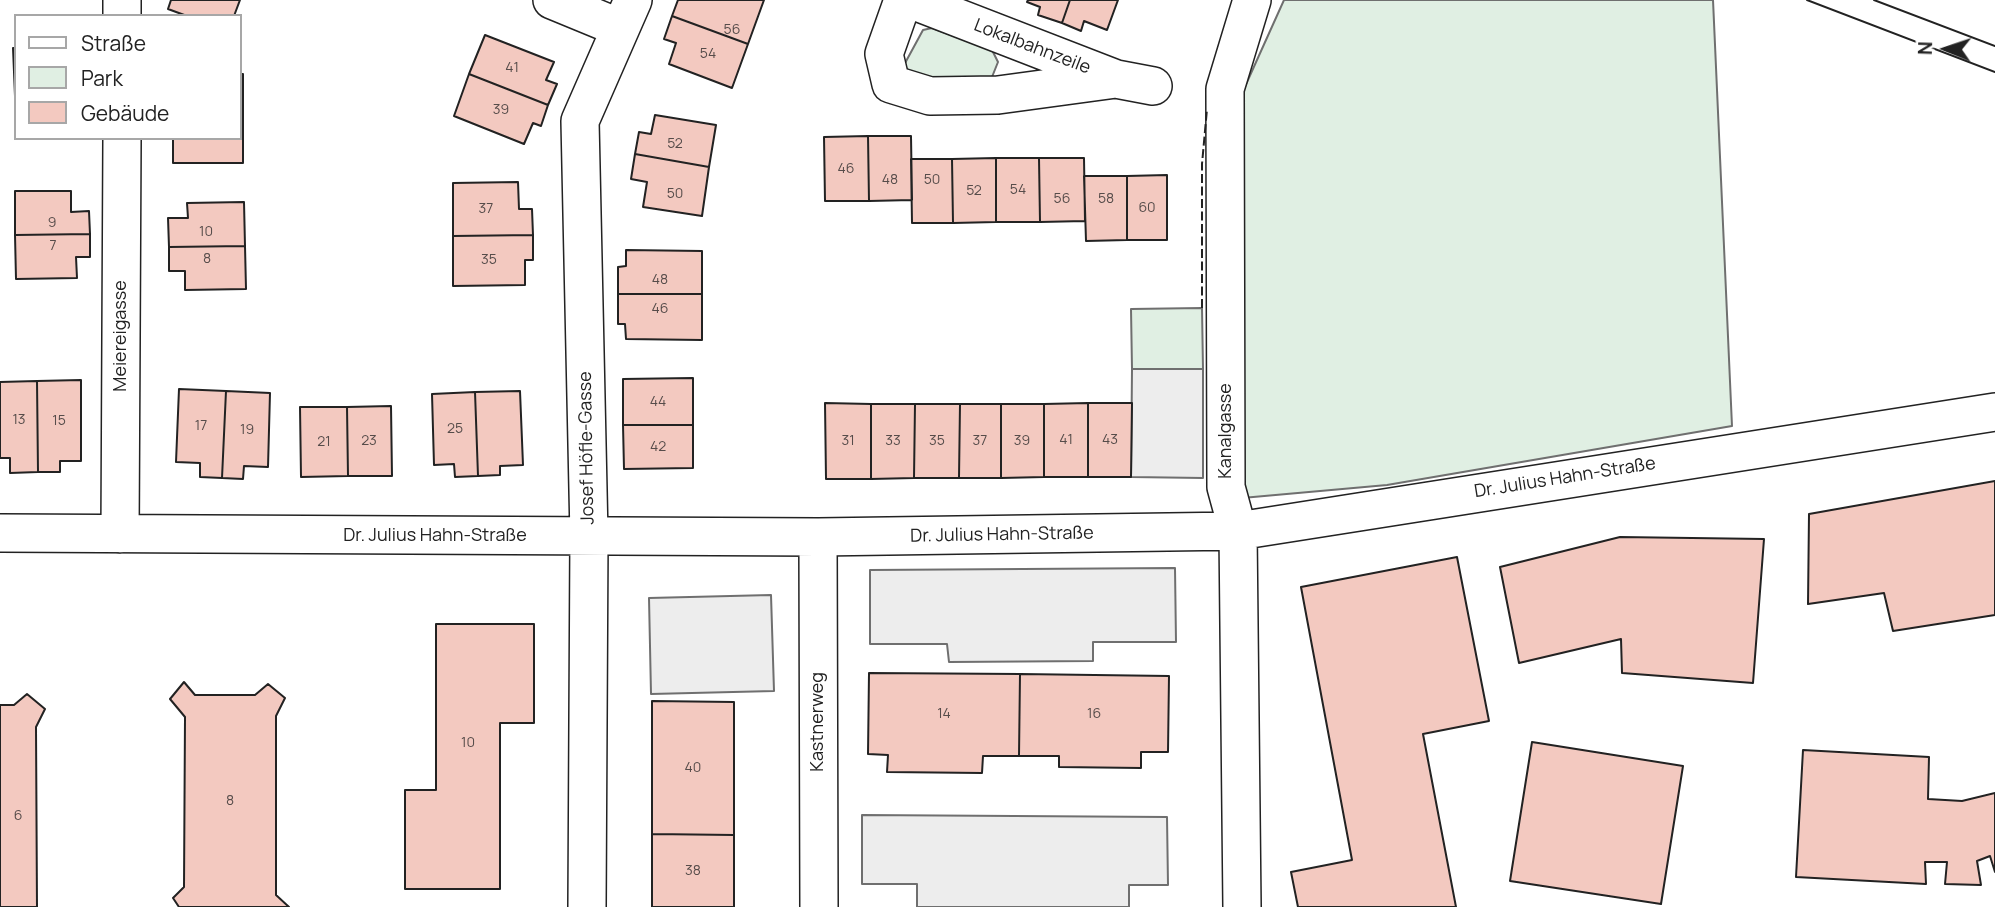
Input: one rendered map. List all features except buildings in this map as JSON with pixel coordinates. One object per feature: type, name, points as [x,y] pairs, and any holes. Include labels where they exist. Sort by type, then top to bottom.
[{"type":"street","points":[[552,0],[626,14]]},
{"type":"street","points":[[903,0],[884,54],[891,84],[930,96],[984,95],[1116,79]]},
{"type":"street","name":"Lokalbahnzeile","points":[[912,0],[1116,79],[1153,86]]},
{"type":"street","name":"Kanalgasse","points":[[1242,907],[1237,531],[1226,486],[1225,89],[1252,0]]},
{"type":"street","name":"Josef Höfle-Gasse","points":[[587,907],[589,536],[580,121],[626,14]]},
{"type":"street","name":"Meiereigasse","points":[[120,534],[122,140]]},
{"type":"street","name":"Dr. Julius Hahn-Straße","points":[[0,533],[818,537],[1237,531],[1995,412]]},
{"type":"street","name":"Kastnerweg","points":[[818,537],[819,907]]},
{"type":"green space","points":[[1284,0],[1713,0],[1732,426],[1387,485],[1242,498],[1243,91]]},
{"type":"green space","points":[[932,28],[992,50],[998,62],[992,77],[916,80],[904,65],[923,30]]},
{"type":"green space","points":[[1202,308],[1203,369],[1132,369],[1131,309]]},
{"type":"shaded area","points":[[1132,369],[1203,369],[1203,478],[1131,477]]},
{"type":"shaded area","points":[[1175,568],[1176,642],[1093,642],[1093,661],[949,662],[947,644],[870,644],[870,570]]},
{"type":"shaded area","points":[[771,595],[774,691],[651,694],[649,598]]},
{"type":"shaded area","points":[[862,815],[1167,817],[1168,885],[1129,885],[1129,907],[917,907],[917,884],[862,884]]},
{"type":"tram line","points":[[1807,0],[1995,72]]},
{"type":"tram line","points":[[1874,0],[1995,46]]},
{"type":"fence","points":[[1202,308],[1202,164],[1207,109]]}]
